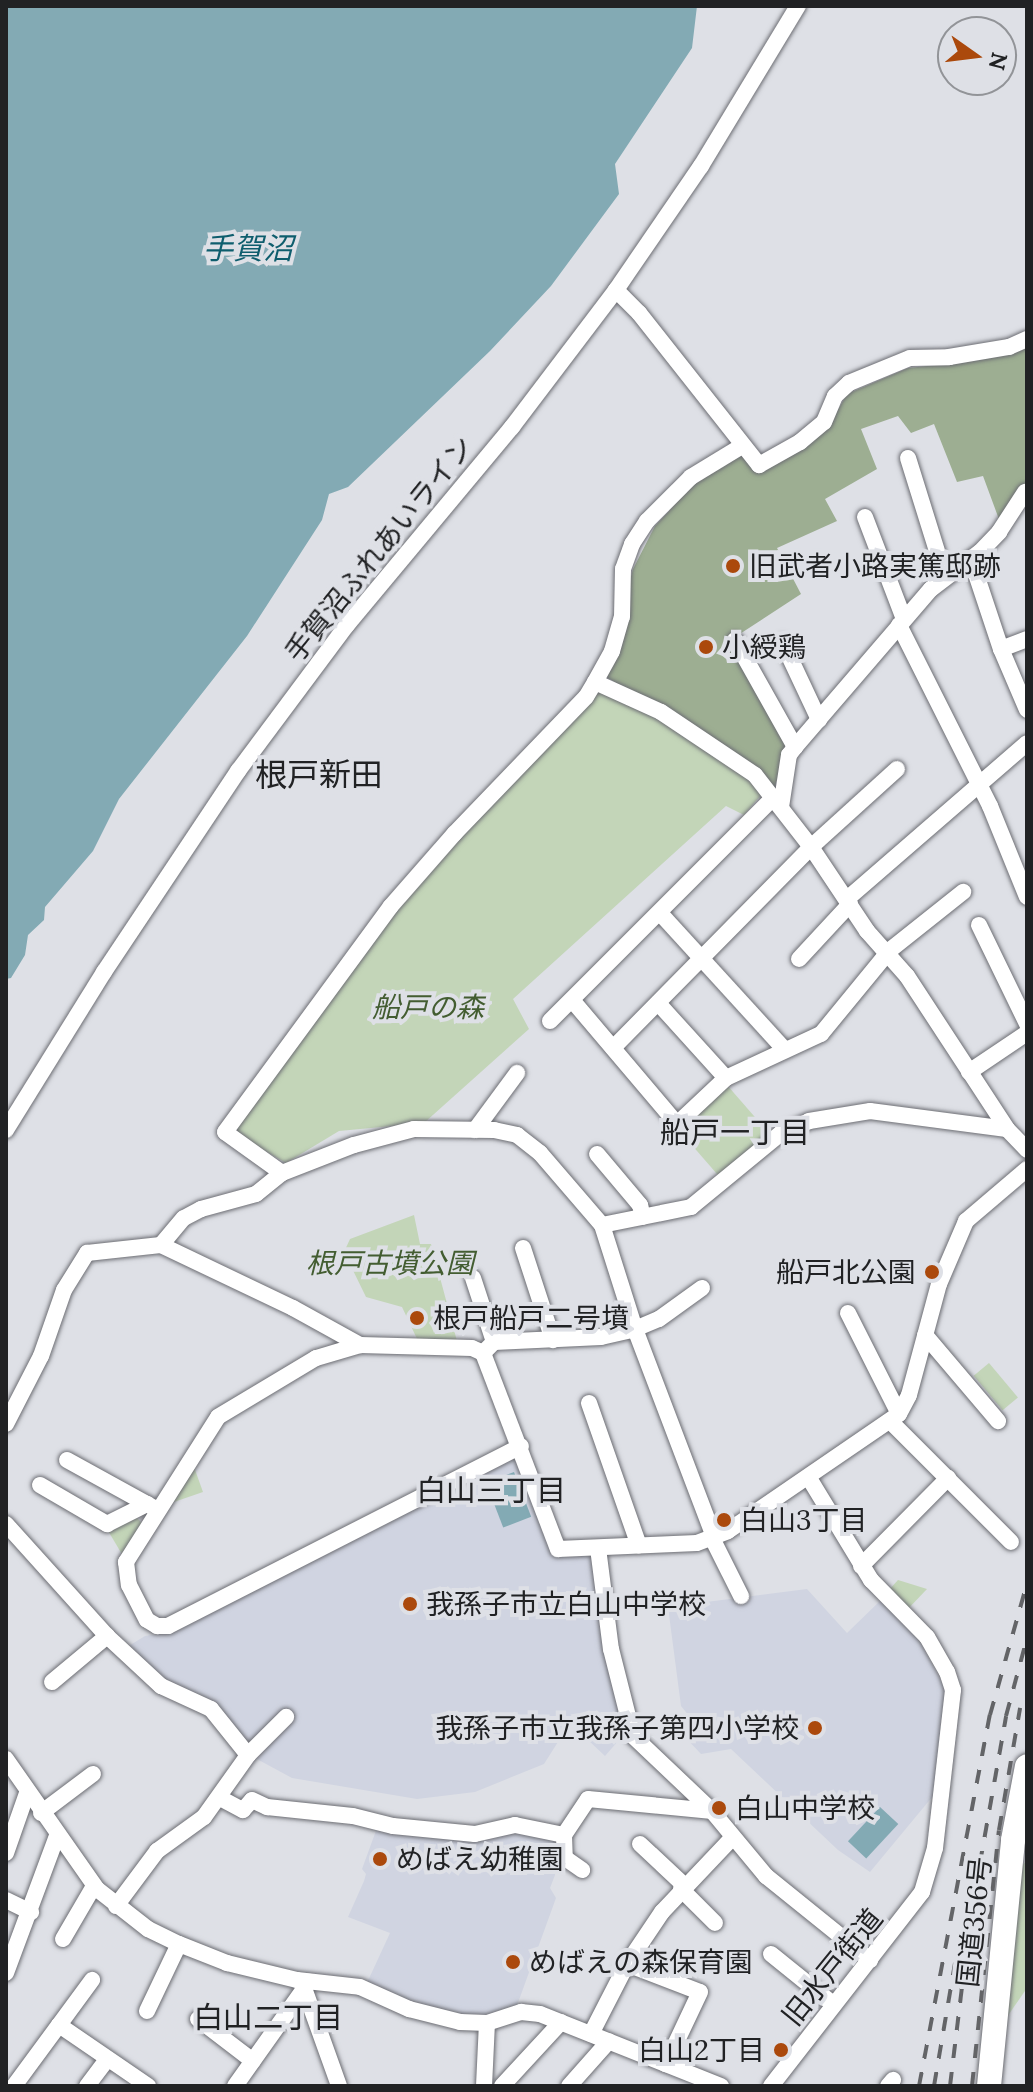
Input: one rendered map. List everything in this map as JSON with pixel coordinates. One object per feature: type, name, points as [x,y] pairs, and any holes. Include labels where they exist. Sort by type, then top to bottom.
[{"type":"highway","name":"国道356号","points":[[989,2086],[1027,1766]]},
{"type":"street","name":"手賀沼ふれあいライン","points":[[6,1130],[104,972],[238,771],[347,625],[512,427],[616,290],[701,166],[798,6]]},
{"type":"street","points":[[616,290],[639,313],[759,465],[772,461],[824,422],[835,396],[849,383],[910,358],[949,357],[1009,347],[1027,339]]},
{"type":"street","points":[[282,1173],[225,1132],[391,906],[586,697],[612,651],[622,617],[623,569],[632,544],[647,521],[691,477],[742,446]]},
{"type":"street","points":[[908,458],[945,577]]},
{"type":"street","points":[[550,1021],[776,803],[789,755],[795,747],[902,622],[945,577],[971,559],[999,532],[1025,492],[1027,501]]},
{"type":"street","points":[[865,517],[902,622],[979,784],[1027,897]]},
{"type":"street","points":[[971,559],[1001,649],[1027,710]]},
{"type":"street","points":[[1001,649],[1027,639]]},
{"type":"street","points":[[735,640],[795,747]]},
{"type":"street","points":[[783,643],[819,720]]},
{"type":"street","points":[[595,682],[661,712],[755,775],[811,847],[886,955],[907,976],[1007,1129],[1027,1150]]},
{"type":"street","points":[[799,959],[848,902],[1027,743]]},
{"type":"street","points":[[613,1048],[811,847],[897,769]]},
{"type":"street","points":[[572,1000],[677,1124],[726,1078],[821,1034],[886,955],[963,892]]},
{"type":"street","points":[[660,913],[785,1050]]},
{"type":"street","points":[[979,925],[1027,1024]]},
{"type":"street","points":[[658,1003],[726,1078]]},
{"type":"street","points":[[969,1072],[1027,1033]]},
{"type":"street","points":[[475,1130],[517,1073]]},
{"type":"street","points":[[602,1225],[691,1207],[781,1133],[809,1121],[870,1111],[1007,1129]]},
{"type":"street","points":[[161,1245],[192,1213],[256,1194],[282,1173],[382,1135],[414,1129],[503,1131],[526,1141],[602,1225],[635,1329],[713,1538],[741,1596]]},
{"type":"street","points":[[597,1154],[640,1205],[643,1217]]},
{"type":"street","points":[[473,1278],[489,1348],[558,1549],[676,1545],[713,1538],[809,1478],[895,1418],[909,1395],[939,1284],[966,1221],[1027,1169]]},
{"type":"street","points":[[6,1424],[41,1356],[64,1290],[87,1253],[161,1245],[293,1308],[360,1345]]},
{"type":"street","points":[[523,1248],[553,1340]]},
{"type":"street","points":[[521,1446],[163,1627],[147,1620],[124,1569],[153,1507],[218,1417],[316,1358],[360,1345],[489,1348],[601,1337],[635,1329],[659,1319],[702,1288]]},
{"type":"street","points":[[848,1313],[895,1418],[1011,1542]]},
{"type":"street","points":[[925,1335],[998,1421]]},
{"type":"street","points":[[589,1403],[639,1546]]},
{"type":"street","points":[[67,1460],[153,1507]]},
{"type":"street","name":"旧水戸街道","points":[[771,2086],[912,1907],[928,1877],[935,1848],[953,1690],[947,1672],[927,1637],[861,1566],[809,1478]]},
{"type":"street","points":[[861,1566],[948,1478]]},
{"type":"street","points":[[40,1485],[107,1524],[153,1507]]},
{"type":"street","points":[[6,1524],[107,1636],[161,1686],[211,1709],[248,1755]]},
{"type":"street","points":[[598,1548],[611,1649],[633,1736],[712,1811],[766,1876],[870,1960]]},
{"type":"street","points":[[52,1682],[107,1636]]},
{"type":"street","points":[[116,1906],[157,1851],[204,1817],[248,1755],[286,1717]]},
{"type":"street","points":[[6,1759],[94,1886],[148,1929],[179,1944],[227,1963],[307,1985],[360,1987],[440,2019],[487,2023],[529,2012],[721,2086]]},
{"type":"street","points":[[41,1813],[93,1774]]},
{"type":"street","points":[[6,1853],[27,1793]]},
{"type":"street","points":[[220,1798],[243,1810],[252,1800],[267,1807],[353,1816],[434,1831],[475,1834],[515,1825],[564,1835]]},
{"type":"street","points":[[582,1870],[565,1858],[564,1835],[588,1799],[712,1811]]},
{"type":"street","points":[[6,1973],[57,1836]]},
{"type":"street","points":[[591,2034],[627,1964],[683,1888],[733,1837]]},
{"type":"street","points":[[640,1844],[715,1923]]},
{"type":"street","points":[[63,1939],[94,1886]]},
{"type":"street","points":[[6,1900],[31,1912]]},
{"type":"street","points":[[147,2011],[179,1944]]},
{"type":"street","points":[[771,1954],[833,2004]]},
{"type":"street","points":[[627,1964],[700,1992],[666,2064]]},
{"type":"street","points":[[14,2086],[92,1980]]},
{"type":"street","points":[[235,2086],[307,1985]]},
{"type":"street","points":[[307,1985],[339,2086]]},
{"type":"street","points":[[198,2019],[253,2061]]},
{"type":"street","points":[[502,2086],[561,2022]]},
{"type":"street","points":[[484,2086],[487,2023]]},
{"type":"street","points":[[59,2025],[148,2086]]},
{"type":"street","points":[[569,2086],[609,2041]]},
{"type":"street","points":[[87,2086],[107,2059]]},
{"type":"shaded area","name":"我孫子市立白山中学校","points":[[518,1450],[556,1552],[590,1555],[626,1732],[605,1756],[570,1723],[544,1764],[475,1792],[417,1799],[292,1778],[255,1758],[211,1704],[163,1683],[127,1647],[145,1636],[165,1633]]},
{"type":"shaded area","name":"我孫子市立我孫子第四小学校","points":[[807,1589],[847,1633],[882,1599],[914,1631],[946,1690],[933,1796],[870,1872],[838,1850],[731,1749],[701,1754],[683,1735],[694,1722],[681,1706],[668,1607]]},
{"type":"shaded area","points":[[377,1828],[504,1831],[557,1841],[560,1862],[550,1888],[556,1898],[515,2011],[496,2018],[453,2019],[366,1985],[390,1933],[348,1917],[364,1881],[366,1874],[362,1869]]},
{"type":"green space","points":[[1027,345],[1027,488],[1000,522],[983,476],[957,482],[934,424],[911,433],[898,416],[861,429],[877,469],[825,499],[837,521],[777,548],[801,594],[729,641],[788,749],[773,791],[759,772],[605,676],[633,569],[655,526],[693,485],[739,454],[762,471],[831,422],[847,394],[908,368],[946,364]]},
{"type":"green space","name":"船戸の森","points":[[596,688],[659,715],[751,780],[761,795],[744,815],[726,806],[513,999],[529,1029],[424,1123],[339,1131],[286,1163],[234,1133],[390,916]]},
{"type":"green space","points":[[727,1085],[770,1135],[720,1178],[677,1128]]},
{"type":"green space","name":"根戸古墳公園","points":[[414,1215],[420,1244],[431,1244],[457,1341],[418,1341],[402,1307],[366,1297],[344,1252],[350,1239]]},
{"type":"green space","points":[[989,1363],[1018,1397],[1003,1410],[974,1376]]},
{"type":"green space","points":[[194,1467],[203,1492],[171,1503]]},
{"type":"green space","points":[[134,1515],[143,1524],[123,1556],[107,1529]]},
{"type":"green space","points":[[898,1580],[927,1589],[907,1610],[888,1591]]},
{"type":"green space","points":[[1027,1861],[1027,1988],[1007,2017],[1019,1868]]},
{"type":"water","name":"手賀沼","points":[[6,6],[697,6],[692,48],[615,164],[619,194],[551,286],[490,351],[348,487],[329,494],[322,520],[247,636],[119,799],[93,851],[45,907],[44,920],[28,935],[25,955],[11,978],[6,979]]},
{"type":"water","points":[[514,1472],[531,1517],[503,1528],[486,1483]]},
{"type":"water","points":[[880,1807],[898,1824],[866,1858],[848,1841]]},
{"type":"railway","points":[[919,2086],[990,1715],[1027,1583]]},
{"type":"railway","points":[[960,1975],[1006,1716],[1027,1638]]},
{"type":"railway","points":[[972,2086],[999,1830],[1020,1708]]},
{"type":"railway","points":[[934,2086],[955,1963]]},
{"type":"railway","points":[[950,2086],[964,1971]]},
{"type":"place","name":"旧武者小路実篤邸跡","points":[[733,566]]},
{"type":"place","name":"小綬鶏","points":[[706,647]]},
{"type":"place","name":"船戸北公園","points":[[932,1272]]},
{"type":"place","name":"根戸船戸二号墳","points":[[417,1318]]},
{"type":"place","name":"白山3丁目","points":[[724,1520]]},
{"type":"place","name":"我孫子市立白山中学校","points":[[410,1604]]},
{"type":"place","name":"我孫子市立我孫子第四小学校","points":[[815,1728]]},
{"type":"place","name":"白山中学校","points":[[719,1808]]},
{"type":"place","name":"めばえ幼稚園","points":[[380,1859]]},
{"type":"place","name":"めばえの森保育園","points":[[513,1962]]},
{"type":"place","name":"白山2丁目","points":[[781,2050]]},
{"type":"district","name":"根戸新田","points":[[319,775]]},
{"type":"district","name":"船戸一丁目","points":[[735,1132]]},
{"type":"district","name":"白山三丁目","points":[[491,1490]]},
{"type":"district","name":"白山二丁目","points":[[268,2017]]}]
